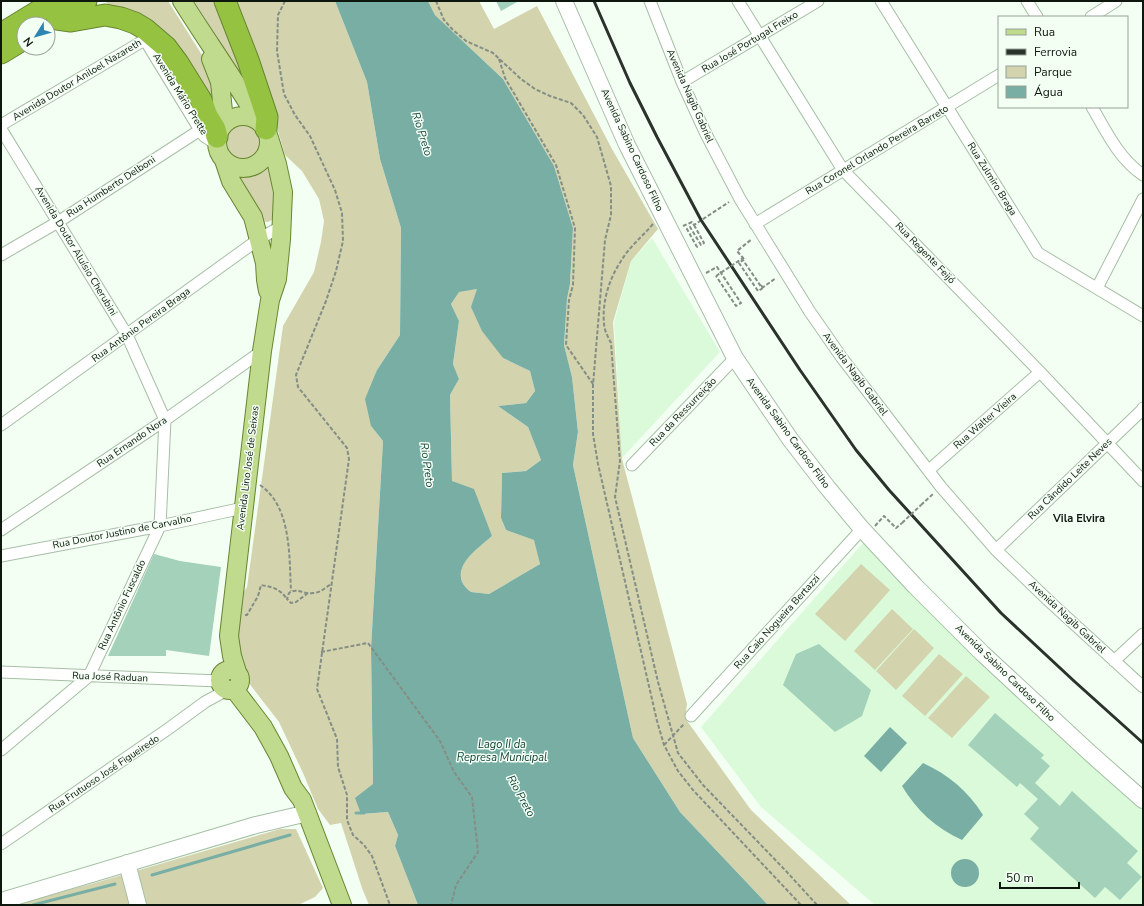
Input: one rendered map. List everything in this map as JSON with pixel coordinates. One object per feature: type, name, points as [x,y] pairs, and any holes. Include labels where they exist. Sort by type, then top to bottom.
[{"type":"highway","points":[[1,53],[12,33],[16,15],[35,1]]},
{"type":"highway","points":[[12,33],[86,1]]},
{"type":"highway","points":[[225,1],[248,60],[267,117],[264,129]]},
{"type":"highway","points":[[53,14],[71,20],[105,15],[135,23],[149,37],[166,47],[178,63],[201,100],[207,116],[215,129],[216,140]]},
{"type":"main road","name":"Avenida Lino José de Seixas","points":[[182,1],[204,37],[223,62],[264,129],[277,164],[283,192],[282,226],[277,279],[270,300],[262,351],[231,612],[229,636],[232,656],[229,681],[263,727],[279,756],[293,788],[305,807],[342,905]]},
{"type":"main road","name":"Avenida Sabino Cardoso Filho","points":[[564,1],[627,145],[735,358],[790,439],[862,529],[915,586],[982,653],[1143,800]]},
{"type":"main road","name":"Avenida Lino José de Seixas","points":[[204,37],[220,82],[223,111],[216,140],[231,181],[253,217],[265,263],[266,280],[270,300]]},
{"type":"main road","points":[[236,117],[248,117],[264,129],[269,146],[266,154],[262,160],[247,168],[239,168],[231,165],[216,140],[228,120],[236,117]]},
{"type":"main road","points":[[1,901],[256,825],[305,807]]},
{"type":"main road","points":[[127,863],[138,905]]},
{"type":"street","name":"Avenida Nagib Gabriel","points":[[650,1],[682,82],[706,134],[740,199],[810,312],[842,358],[941,487],[996,550],[1050,602],[1143,687]]},
{"type":"street","name":"Rua Regente Feijó","points":[[738,1],[843,170],[1040,372],[1143,481]]},
{"type":"street","name":"Rua José Portugal Freixo","points":[[682,82],[818,1]]},
{"type":"street","name":"Rua Zulmiro Braga","points":[[881,1],[1038,253],[1143,316]]},
{"type":"street","points":[[1027,1],[1036,16]]},
{"type":"street","points":[[1093,16],[1116,1]]},
{"type":"street","name":"Avenida Doutor Aniloel Nazareth","points":[[1,125],[149,37]]},
{"type":"street","name":"Rua Coronel Orlando Pereira Barreto","points":[[755,224],[998,76]]},
{"type":"street","points":[[1093,108],[1117,149],[1134,169],[1143,175]]},
{"type":"street","name":"Avenida Doutor Aluísio Cherubini","points":[[1,129],[127,335],[165,420]]},
{"type":"street","name":"Rua Humberto Delboni","points":[[1,255],[58,222],[216,140]]},
{"type":"street","points":[[1097,288],[1143,199]]},
{"type":"street","name":"Rua Antônio Pereira Braga","points":[[1,425],[259,239],[282,226]]},
{"type":"street","name":"Rua Ernando Nora","points":[[1,530],[165,420],[262,351]]},
{"type":"street","name":"Rua da Ressurreição","points":[[632,465],[735,358]]},
{"type":"street","name":"Rua Walter Vieira","points":[[929,470],[1040,372]]},
{"type":"street","name":"Rua Cândido Leite Neves","points":[[996,550],[1141,412],[1143,408]]},
{"type":"street","name":"Rua Antônio Fuscaldo","points":[[1,750],[89,676],[160,526],[165,420]]},
{"type":"street","name":"Rua Doutor Justino de Carvalho","points":[[1,556],[160,526],[243,508]]},
{"type":"street","name":"Rua Caio Nogueira Bertazzi","points":[[692,716],[862,529]]},
{"type":"street","points":[[1114,661],[1143,634]]},
{"type":"street","name":"Rua José Raduan","points":[[1,672],[229,681]]},
{"type":"street","name":"Rua Frutuoso José Figueiredo","points":[[1,844],[168,729],[205,702],[211,693],[229,681]]},
{"type":"path","points":[[285,1],[278,15],[276,51],[284,94],[295,115],[310,136],[335,190],[342,213],[343,241],[336,270],[326,302],[296,375],[298,387],[346,448],[349,459],[317,689],[337,739],[338,767],[347,795],[347,820],[353,835],[364,845],[372,856],[390,905]]},
{"type":"path","points":[[436,1],[444,20],[466,41],[493,53],[520,79],[535,89],[550,96],[572,103],[583,115],[597,137],[611,186],[611,215],[605,240],[593,385],[593,434],[598,464],[657,722],[664,745],[678,771],[693,790],[801,905]]},
{"type":"path","points":[[498,58],[505,78],[556,165],[573,221],[575,228],[573,278],[569,300],[566,345],[593,385]]},
{"type":"path","points":[[694,225],[732,201],[734,203],[740,199]]},
{"type":"path","points":[[656,220],[621,261],[610,282],[607,293],[604,323],[611,343],[620,461],[615,497],[658,682],[678,753],[703,786],[781,865],[817,905]]},
{"type":"path","points":[[692,222],[694,225],[704,243],[700,245],[690,227],[687,229],[697,247],[694,248],[682,227],[692,222]]},
{"type":"path","points":[[752,239],[737,251],[762,286],[758,291],[739,263],[743,260],[762,288],[777,277]]},
{"type":"path","points":[[703,274],[716,267],[741,303],[736,306],[716,276],[743,258]]},
{"type":"path","points":[[247,476],[267,490],[277,503],[283,517],[289,549],[290,591],[287,599]]},
{"type":"path","points":[[884,516],[896,528],[941,487]]},
{"type":"path","points":[[290,591],[298,590],[308,593],[318,592],[331,584]]},
{"type":"path","points":[[231,612],[247,615],[258,596],[261,585],[276,588],[283,592],[291,603],[296,602],[308,593]]},
{"type":"path","points":[[321,652],[368,644],[440,741],[454,772],[472,797],[478,852],[456,885],[451,905]]},
{"type":"path","points":[[664,745],[692,716]]},
{"type":"shaded area","points":[[652,238],[720,352],[622,458],[614,322],[631,261]]},
{"type":"shaded area","points":[[864,542],[1143,808],[1143,905],[875,905],[761,807],[701,727]]},
{"type":"green space","points":[[105,1],[168,1],[202,55],[211,74],[215,94],[213,106]]},
{"type":"green space","points":[[194,1],[219,1],[256,99]]},
{"type":"green space","points":[[233,1],[335,1],[367,82],[380,159],[401,228],[400,335],[377,370],[371,426],[383,441],[371,648],[373,784],[361,814],[388,812],[398,835],[395,846],[418,905],[369,905],[341,823],[330,825],[318,809],[279,722],[245,678],[236,656],[236,641],[243,593],[247,587],[283,326],[314,272],[324,221],[319,199],[302,171],[285,155],[273,114]]},
{"type":"green space","points":[[428,1],[479,1],[494,29],[537,6],[612,149],[658,229],[631,261],[613,322],[622,459],[687,704],[685,718],[751,810],[851,905],[768,905],[680,812],[633,738],[573,465],[578,432],[572,377],[564,345],[567,299],[570,284],[573,228],[554,166],[503,79],[435,15]]},
{"type":"green space","points":[[239,122],[247,122],[259,131],[262,141],[259,151],[253,157],[247,160],[239,160],[227,151],[224,145],[224,137],[233,125]]},
{"type":"green space","points":[[269,160],[276,218],[268,222],[260,221],[238,177],[254,173]]},
{"type":"green space","points":[[477,289],[503,358],[530,371],[535,391],[526,403],[498,406],[528,427],[541,460],[526,471],[502,473],[501,518],[506,530],[535,540],[540,564],[489,594],[471,592],[462,582],[462,568],[465,562],[475,550],[492,536],[452,481],[450,395],[459,379],[453,364],[459,321],[451,304],[459,291]]},
{"type":"green space","points":[[861,564],[890,590],[845,641],[815,614]]},
{"type":"green space","points":[[892,609],[913,629],[875,670],[854,651]]},
{"type":"green space","points":[[914,629],[934,648],[896,690],[876,671]]},
{"type":"green space","points":[[939,654],[963,674],[925,716],[902,696]]},
{"type":"green space","points":[[966,676],[990,697],[952,738],[928,718]]},
{"type":"green space","points":[[280,829],[296,829],[323,888],[315,897],[298,905],[11,905],[91,884]]},
{"type":"water","name":"Lago II da Represa Municipal","points":[[335,1],[428,1],[435,15],[503,79],[554,166],[573,228],[570,284],[567,299],[564,345],[572,377],[578,432],[573,465],[633,738],[680,812],[768,905],[418,905],[395,846],[398,835],[388,812],[361,814],[355,798],[373,784],[371,648],[383,441],[371,426],[365,399],[377,370],[400,335],[401,228],[380,159],[367,82]],"holes":[[[477,289],[471,307],[482,331],[503,358],[530,371],[535,391],[526,403],[498,406],[528,427],[541,460],[526,471],[502,473],[501,518],[506,530],[534,540],[540,564],[489,594],[471,592],[462,582],[462,568],[465,562],[475,550],[492,536],[474,489],[452,481],[450,395],[459,379],[453,364],[459,321],[451,304],[459,292]]]},
{"type":"water","points":[[890,727],[907,743],[881,772],[864,756]]},
{"type":"water","points":[[923,763],[957,784],[971,798],[983,815],[962,840],[944,830],[928,818],[914,803],[902,786]]},
{"type":"water","points":[[965,859],[975,863],[979,873],[975,883],[965,887],[955,883],[951,873],[955,863]]},
{"type":"building","points":[[496,1],[519,1],[501,11]]},
{"type":"building","points":[[154,554],[180,561],[221,567],[209,656],[166,650],[166,656],[108,656]]},
{"type":"building","points":[[819,644],[871,690],[862,716],[835,732],[783,685],[796,654]]},
{"type":"building","points":[[995,713],[1044,755],[1041,758],[1050,766],[1035,783],[1060,806],[1072,791],[1138,851],[1127,863],[1142,877],[1120,900],[1105,887],[1095,898],[1030,839],[1039,828],[1024,814],[1038,799],[1020,783],[1017,787],[968,745]]},
{"type":"waterway","points":[[356,813],[364,813]]},
{"type":"waterway","points":[[152,875],[290,835]]},
{"type":"waterway","points":[[33,905],[115,884]]},
{"type":"railway","points":[[594,1],[630,83],[701,220],[800,370],[856,450],[889,490],[1001,613],[1143,743]]},
{"type":"district","name":"Vila Elvira","points":[[1079,518]]},
{"type":"water label","name":"Rio Preto","points":[[422,134]]},
{"type":"water label","name":"Rio Preto","points":[[427,465]]},
{"type":"water label","name":"Rio Preto","points":[[521,796]]}]
